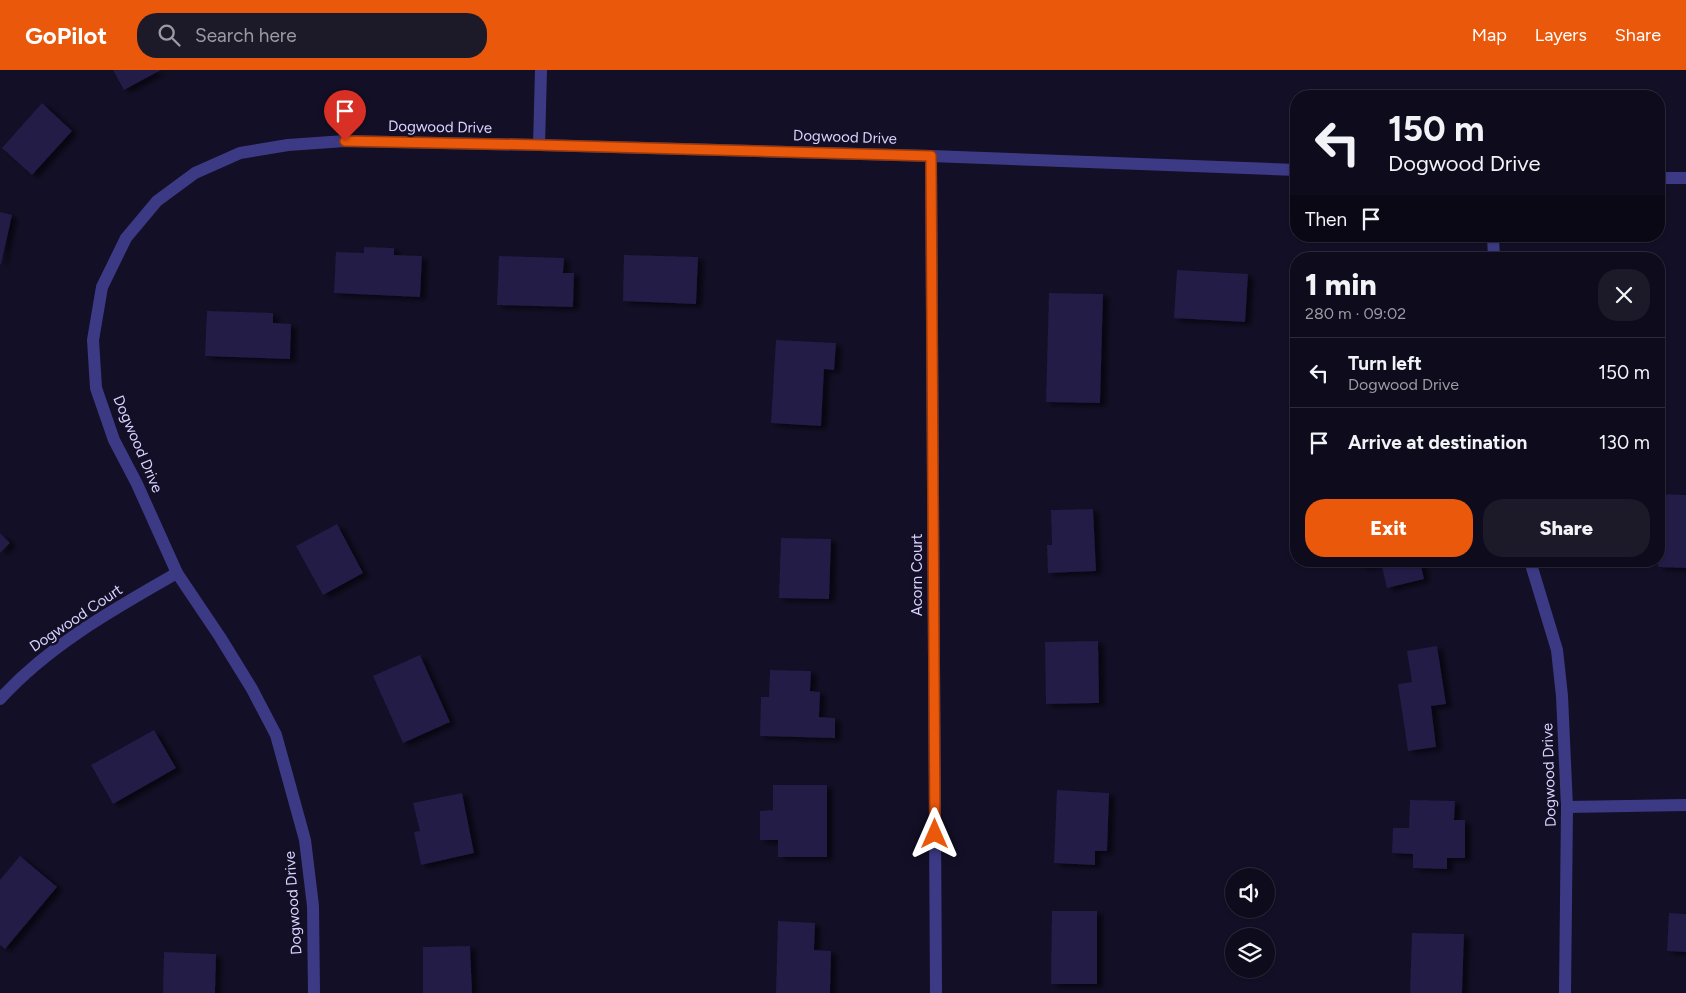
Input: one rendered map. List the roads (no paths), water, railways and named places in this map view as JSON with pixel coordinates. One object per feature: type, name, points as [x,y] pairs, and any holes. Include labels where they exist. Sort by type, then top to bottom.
[{"type":"street","points":[[539,145],[541,70]]},
{"type":"street","name":"Dogwood Drive","points":[[314,993],[313,906],[305,840],[276,735],[252,688],[177,573],[137,484],[114,440],[96,388],[93,340],[102,287],[126,238],[157,201],[195,173],[240,153],[288,145],[345,141],[931,156],[1290,170]]},
{"type":"street","name":"Acorn Court","points":[[931,156],[936,993]]},
{"type":"street","points":[[1665,178],[1686,178]]},
{"type":"street","name":"Dogwood Drive","points":[[1532,567],[1557,650],[1562,696],[1567,807],[1566,993]]},
{"type":"street","name":"Dogwood Court","points":[[0,699],[45,655],[101,618],[177,573]]},
{"type":"street","points":[[1567,807],[1686,805]]}]
